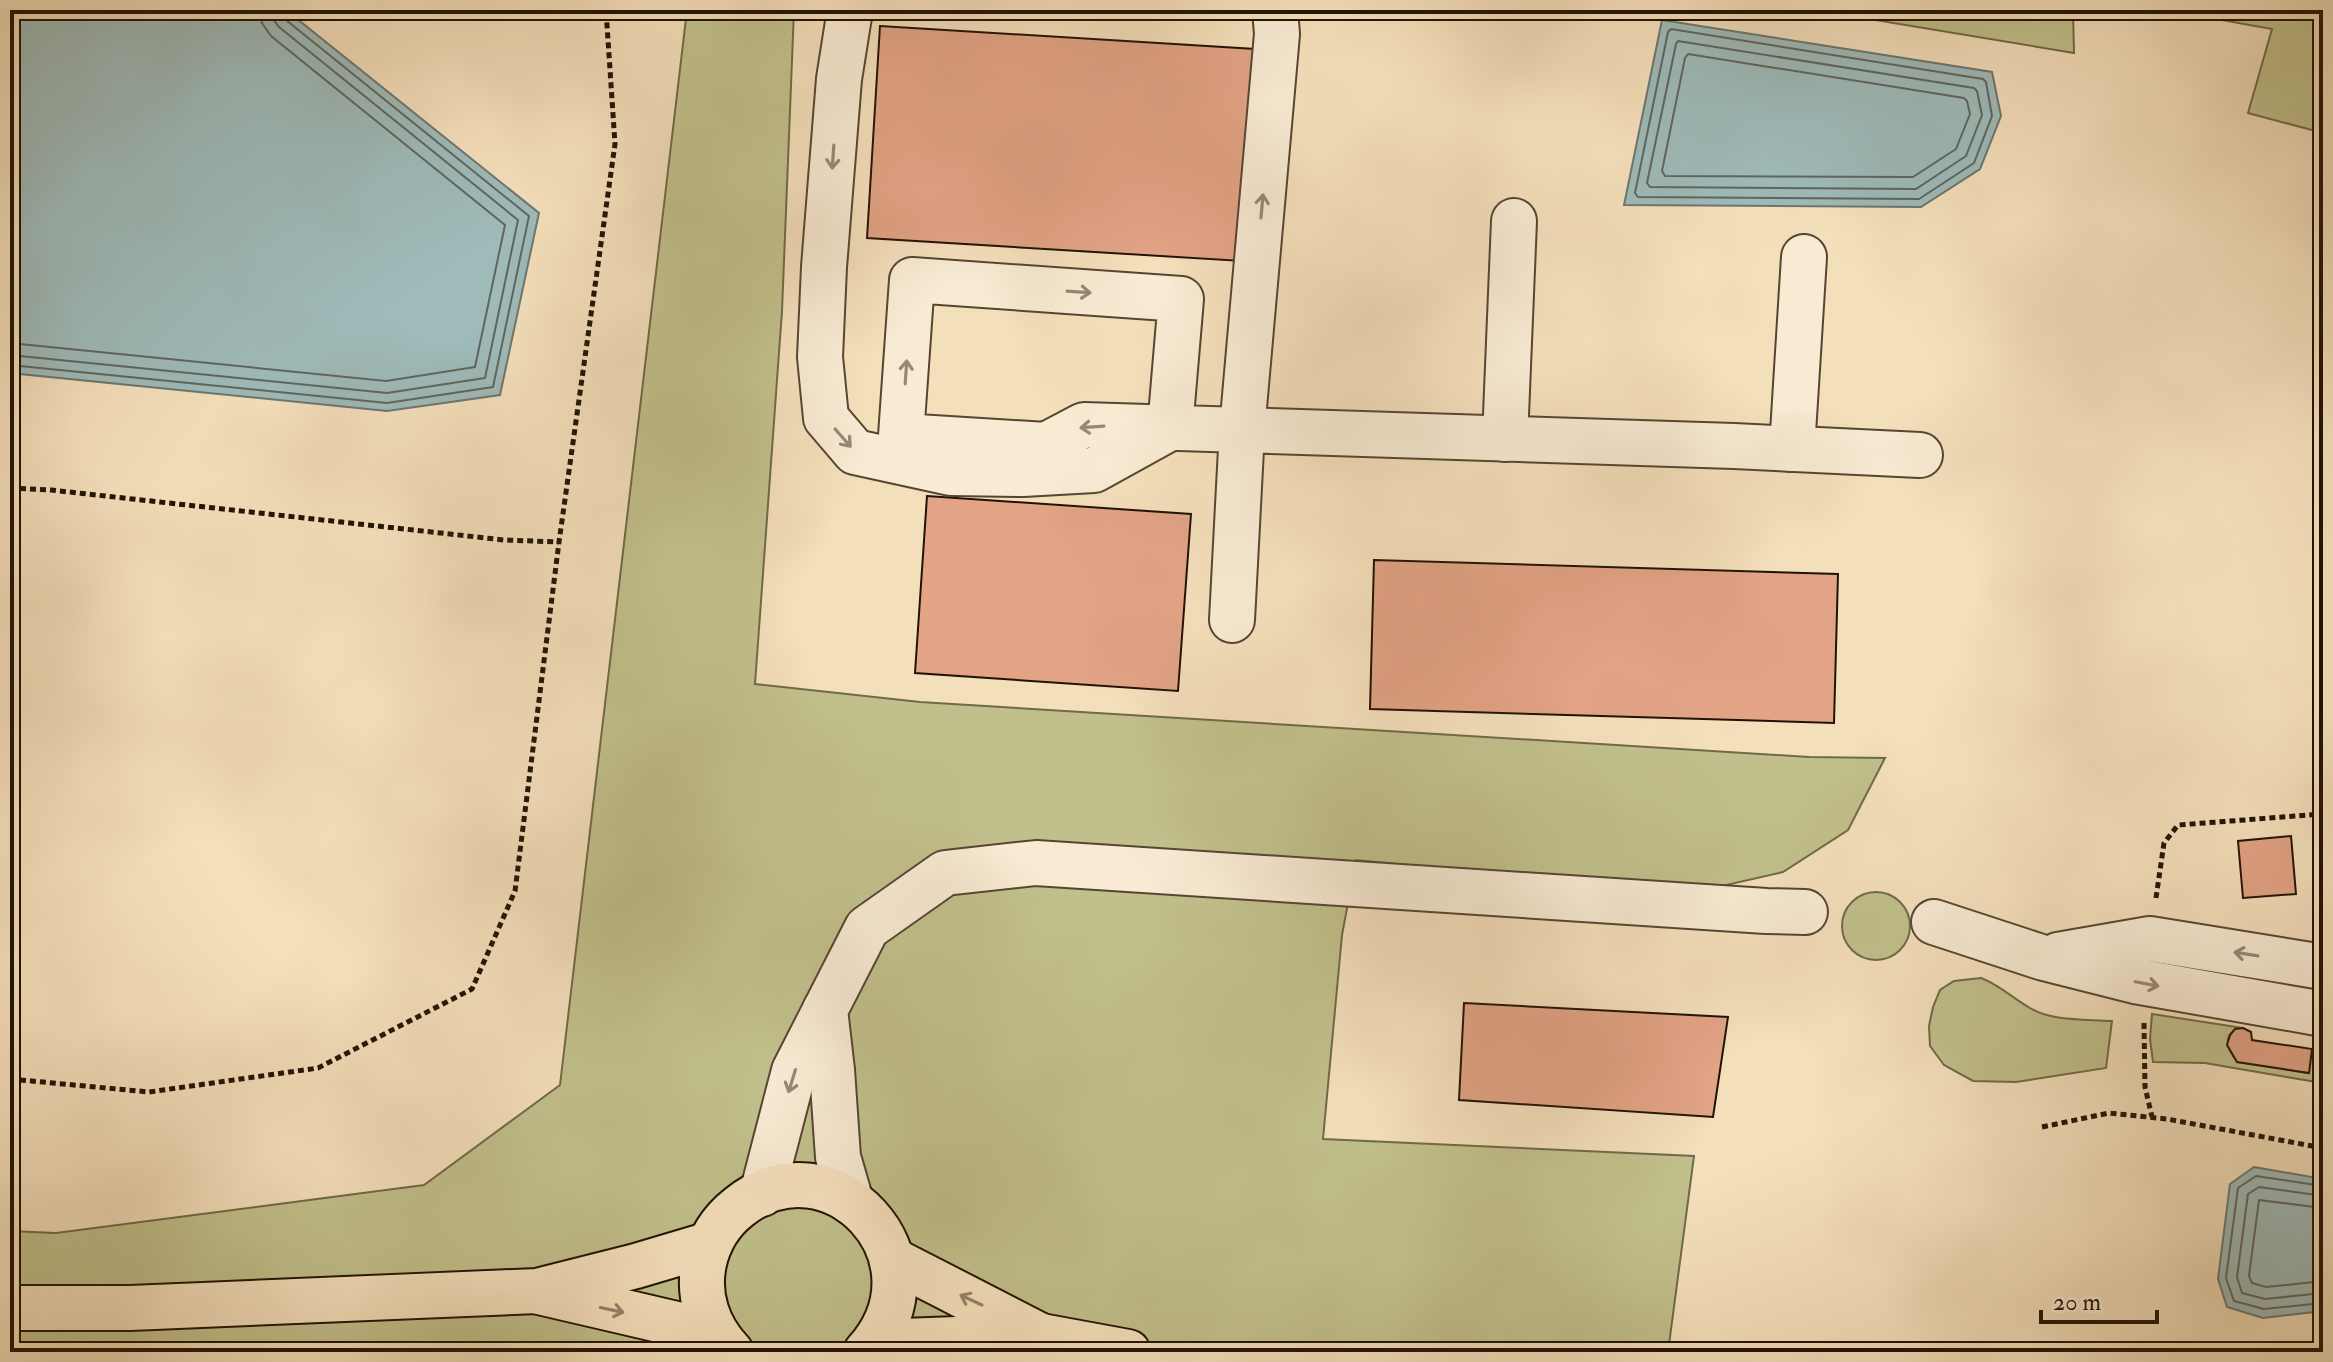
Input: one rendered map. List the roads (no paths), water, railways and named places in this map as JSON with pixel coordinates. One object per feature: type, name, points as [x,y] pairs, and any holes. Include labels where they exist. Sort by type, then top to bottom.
[{"type":"main road","points":[[726,1346],[709,1319],[702,1294],[703,1269],[710,1244],[732,1213],[751,1198],[801,1186],[827,1191],[851,1202],[877,1226],[893,1260],[895,1284],[892,1309],[871,1347]]},
{"type":"main road","points":[[10,1308],[130,1308],[537,1291],[710,1244]]},
{"type":"main road","points":[[893,1260],[1041,1336]]},
{"type":"main road","points":[[537,1291],[685,1326],[726,1346]]},
{"type":"main road","points":[[871,1347],[1041,1336],[1128,1352]]},
{"type":"lane","points":[[850,10],[839,79],[824,267],[820,357],[826,418],[855,452],[951,473],[1023,474],[1094,470],[1170,428]]},
{"type":"lane","points":[[1232,620],[1242,430],[1277,34],[1275,10]]},
{"type":"lane","points":[[1505,439],[1514,221]]},
{"type":"lane","points":[[1792,449],[1804,257]]},
{"type":"lane","points":[[1170,428],[1181,299],[912,280],[901,436],[1046,445],[1084,425],[1920,455]]},
{"type":"lane","points":[[762,1194],[794,1071],[867,928],[945,873],[1036,863],[1805,912]]},
{"type":"lane","points":[[1934,922],[2044,958],[2145,984],[2323,1014]]},
{"type":"lane","points":[[2044,958],[2150,939],[2323,967]]},
{"type":"lane","points":[[825,1010],[838,1157],[851,1202]]},
{"type":"water","points":[[10,10],[286,10],[539,213],[500,395],[387,411],[10,373]]},
{"type":"water","points":[[1662,20],[1992,72],[2001,116],[1980,169],[1921,207],[1624,205]]},
{"type":"water","points":[[2254,1167],[2323,1179],[2323,1311],[2263,1318],[2227,1307],[2218,1279],[2230,1184]]}]
